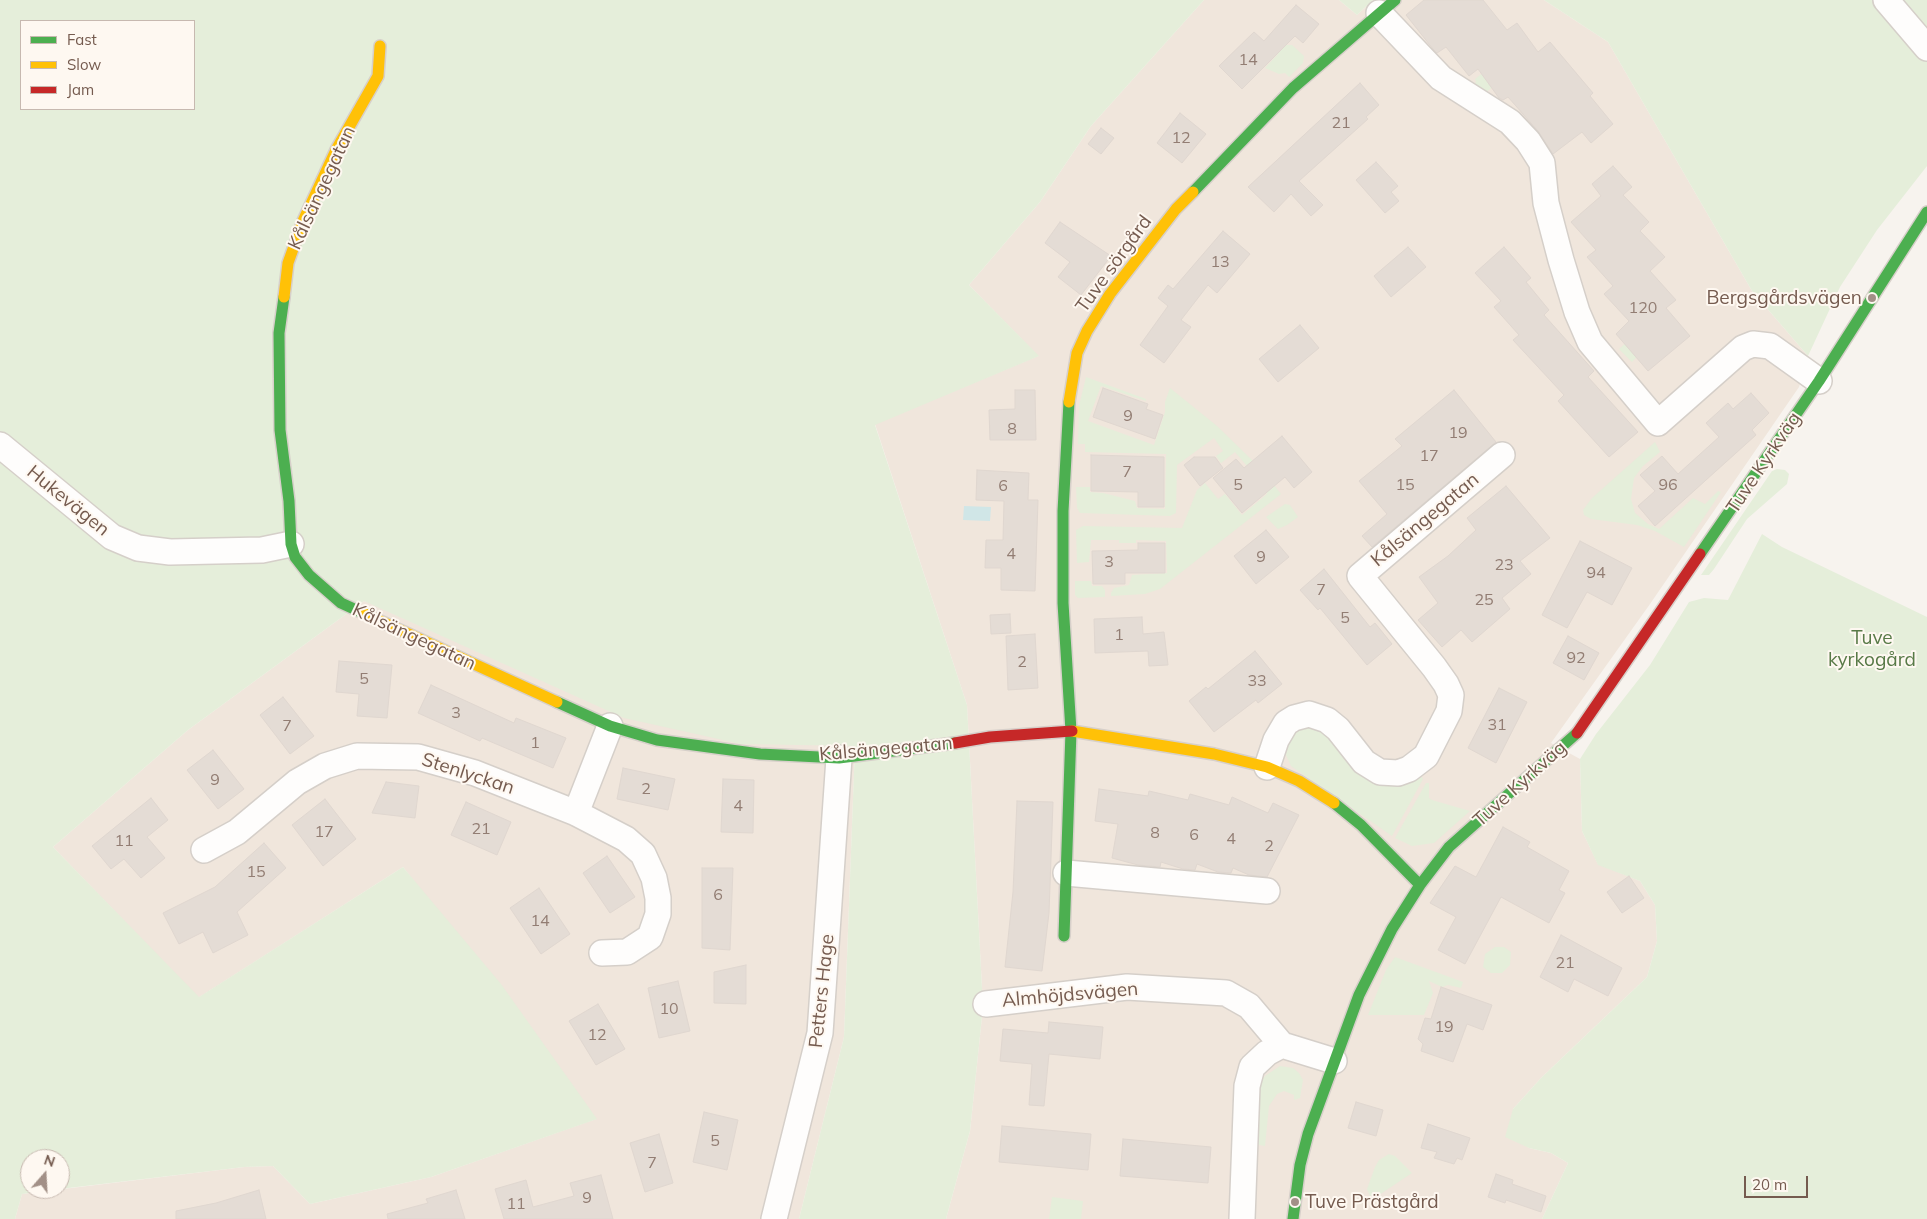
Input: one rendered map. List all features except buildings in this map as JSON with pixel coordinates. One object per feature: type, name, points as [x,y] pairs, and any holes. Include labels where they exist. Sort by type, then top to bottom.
[{"type":"street","points":[[1886,0],[1927,48]]},
{"type":"street","points":[[1387,6],[1441,78],[1510,122],[1528,141],[1542,164],[1546,204],[1561,260],[1577,312],[1590,342],[1658,423],[1743,348],[1753,344],[1770,346],[1819,381]]},
{"type":"street","name":"Tuve sörgård","points":[[1070,731],[1063,603],[1063,511],[1066,420],[1078,354],[1087,331],[1110,294],[1176,209],[1293,88],[1387,6]]},
{"type":"street","name":"Kålsängegatan","points":[[380,46],[378,76],[336,150],[303,221],[288,263],[279,333],[280,430],[289,501],[291,544],[295,557],[309,575],[341,604],[610,726],[657,740],[760,754],[839,758],[922,749],[990,738],[1070,731],[1214,754],[1267,767],[1299,781],[1324,795],[1362,825],[1420,885]]},
{"type":"street","name":"Tuve Kyrkväg","points":[[1293,1219],[1300,1165],[1308,1134],[1359,995],[1392,929],[1420,885],[1449,847],[1577,733],[1819,381],[1927,212]]},
{"type":"street","name":"Hukevägen","points":[[0,445],[112,537],[138,548],[170,552],[262,550],[291,544]]},
{"type":"street","name":"Kålsängegatan","points":[[1267,767],[1276,740],[1286,723],[1294,718],[1310,714],[1327,720],[1338,729],[1364,762],[1380,772],[1398,773],[1409,769],[1426,756],[1449,711],[1451,695],[1434,667],[1360,576],[1502,455]]},
{"type":"street","points":[[576,813],[610,726]]},
{"type":"street","points":[[1064,936],[1070,731]]},
{"type":"street","name":"Stenlyckan","points":[[204,850],[237,832],[304,778],[325,766],[357,756],[418,756],[474,773],[576,813],[626,839],[643,854],[654,878],[658,898],[658,914],[650,937],[626,952],[602,953]]},
{"type":"street","name":"Petters Hage","points":[[774,1219],[820,1032],[839,758]]},
{"type":"street","points":[[1066,872],[1267,891]]},
{"type":"street","name":"Almhöjdsvägen","points":[[986,1004],[1127,987],[1226,993],[1249,1006],[1282,1045]]},
{"type":"street","points":[[1242,1219],[1247,1086],[1252,1067],[1267,1053],[1282,1045],[1334,1061]]},
{"type":"shaded area","points":[[1204,0],[1339,0],[1357,15],[1373,0],[1544,0],[1608,42],[1752,291],[1808,356],[1799,387],[1650,604],[1551,743],[1580,759],[1582,831],[1598,864],[1640,881],[1655,905],[1657,941],[1647,977],[1541,1078],[1513,1109],[1529,1148],[1551,1153],[1568,1163],[1542,1219],[946,1219],[970,1131],[983,1007],[967,705],[875,424],[1038,356],[969,285],[1040,202],[1091,126]]},
{"type":"shaded area","points":[[964,506],[991,507],[990,521],[963,520]]},
{"type":"shaded area","points":[[364,601],[855,746],[844,1037],[799,1219],[15,1219],[21,1199],[70,1199],[70,1188],[244,1167],[273,1166],[310,1204],[431,1177],[596,1119],[403,867],[198,998],[53,847],[188,730]]},
{"type":"green space","points":[[0,0],[1204,0],[1091,126],[1040,202],[969,285],[1039,356],[875,425],[967,705],[983,1007],[970,1131],[946,1219],[799,1219],[844,1037],[855,746],[741,744],[624,718],[364,601],[188,730],[53,847],[199,997],[403,867],[501,984],[597,1119],[431,1177],[310,1204],[273,1166],[244,1167],[70,1188],[70,1149],[20,1149],[21,1199],[15,1219],[0,1219]]},
{"type":"green space","points":[[1339,0],[1373,0],[1357,15]]},
{"type":"green space","points":[[1544,0],[1927,0],[1927,166],[1877,230],[1840,287],[1808,356],[1752,291],[1608,42]]},
{"type":"green space","points":[[1292,45],[1304,56],[1303,63],[1289,77],[1285,73],[1279,74],[1265,68],[1278,54],[1273,48]]},
{"type":"green space","points":[[1493,65],[1503,78],[1483,95],[1470,87],[1476,82],[1475,79]]},
{"type":"green space","points":[[1636,334],[1647,346],[1632,362],[1619,349]]},
{"type":"green space","points":[[1086,377],[1146,399],[1146,401],[1101,386],[1088,421],[1154,445],[1165,412],[1165,402],[1170,388],[1217,426],[1253,461],[1247,466],[1235,452],[1221,463],[1216,456],[1223,451],[1214,438],[1177,465],[1176,513],[1170,516],[1080,513],[1077,508],[1076,487],[1090,487],[1090,492],[1103,493],[1135,501],[1137,508],[1165,509],[1166,454],[1085,452],[1085,444],[1078,444],[1079,406]]},
{"type":"green space","points":[[1655,442],[1660,452],[1643,466],[1634,478],[1631,499],[1635,513],[1648,524],[1659,529],[1693,498],[1705,504],[1718,491],[1721,492],[1684,547],[1655,531],[1637,525],[1591,519],[1584,515],[1583,510],[1592,498]]},
{"type":"green space","points":[[1259,466],[1281,494],[1160,589],[1145,594],[1111,596],[1114,588],[1129,585],[1132,575],[1167,573],[1166,541],[1136,540],[1136,543],[1119,543],[1119,540],[1091,540],[1089,562],[1077,563],[1076,530],[1083,526],[1182,528],[1197,490],[1205,483],[1218,499],[1225,494],[1242,515],[1267,494],[1250,473]]},
{"type":"green space","points":[[1777,469],[1785,470],[1789,474],[1787,484],[1747,519],[1709,575],[1701,575],[1772,471]]},
{"type":"green space","points":[[1285,504],[1290,505],[1298,517],[1278,529],[1266,517]]},
{"type":"green space","name":"Tuve kyrkogård","points":[[1762,534],[1782,547],[1927,617],[1927,1219],[1542,1219],[1568,1163],[1551,1153],[1529,1148],[1505,1137],[1513,1109],[1541,1078],[1647,977],[1657,941],[1655,905],[1640,881],[1598,865],[1582,831],[1580,759],[1596,734],[1650,665],[1689,602],[1704,598],[1728,600]]},
{"type":"green space","points":[[1075,581],[1091,581],[1092,586],[1102,586],[1105,590],[1105,597],[1078,598],[1075,595]]},
{"type":"green space","points":[[1306,723],[1413,779],[1421,776],[1423,779],[1392,836],[1291,766],[1286,755],[1287,738]]},
{"type":"green space","points":[[1426,783],[1429,783],[1429,798],[1432,800],[1470,811],[1434,843],[1412,846],[1395,838]]},
{"type":"green space","points":[[1495,947],[1504,947],[1511,952],[1510,965],[1502,973],[1491,973],[1483,967],[1485,954]]},
{"type":"green space","points":[[1395,957],[1463,982],[1461,988],[1448,985],[1442,987],[1429,981],[1433,993],[1424,1015],[1368,1015],[1386,970]]},
{"type":"green space","points":[[1280,1066],[1293,1068],[1299,1073],[1303,1080],[1300,1098],[1294,1100],[1294,1095],[1284,1091],[1277,1094],[1269,1106],[1265,1146],[1254,1144],[1257,1088],[1265,1076]]},
{"type":"green space","points":[[1389,1154],[1395,1156],[1412,1173],[1379,1195],[1370,1196],[1367,1189],[1375,1167],[1379,1160]]},
{"type":"green space","points":[[1052,1197],[1083,1201],[1081,1219],[1049,1219]]},
{"type":"traffic: fast","points":[[1193,192],[1293,88],[1395,0]]},
{"type":"traffic: fast","points":[[1700,554],[1819,381],[1927,212]]},
{"type":"traffic: fast","points":[[284,297],[279,333],[280,430],[289,501],[291,544],[295,557],[309,575],[341,603],[365,614]]},
{"type":"traffic: fast","points":[[1064,936],[1071,731],[1063,603],[1063,511],[1069,402]]},
{"type":"traffic: fast","points":[[557,702],[610,726],[657,740],[760,754],[839,758],[955,743]]},
{"type":"traffic: fast","points":[[1293,1219],[1300,1165],[1308,1134],[1359,995],[1392,929],[1420,885],[1449,847],[1577,733]]},
{"type":"traffic: fast","points":[[1334,803],[1361,825],[1420,885]]},
{"type":"traffic: slow","points":[[284,297],[288,263],[303,221],[336,150],[378,76],[380,46]]},
{"type":"traffic: slow","points":[[1069,402],[1077,353],[1087,331],[1110,294],[1176,209],[1193,192]]},
{"type":"traffic: slow","points":[[365,614],[557,702]]},
{"type":"traffic: slow","points":[[1072,731],[1214,754],[1267,767],[1299,781],[1334,803]]},
{"type":"traffic: jam","points":[[1577,733],[1700,554]]},
{"type":"traffic: jam","points":[[955,743],[990,737],[1072,731]]},
{"type":"place","name":"Bergsgårdsvägen","points":[[1872,298]]},
{"type":"place","name":"Tuve Prästgård","points":[[1295,1202]]}]
